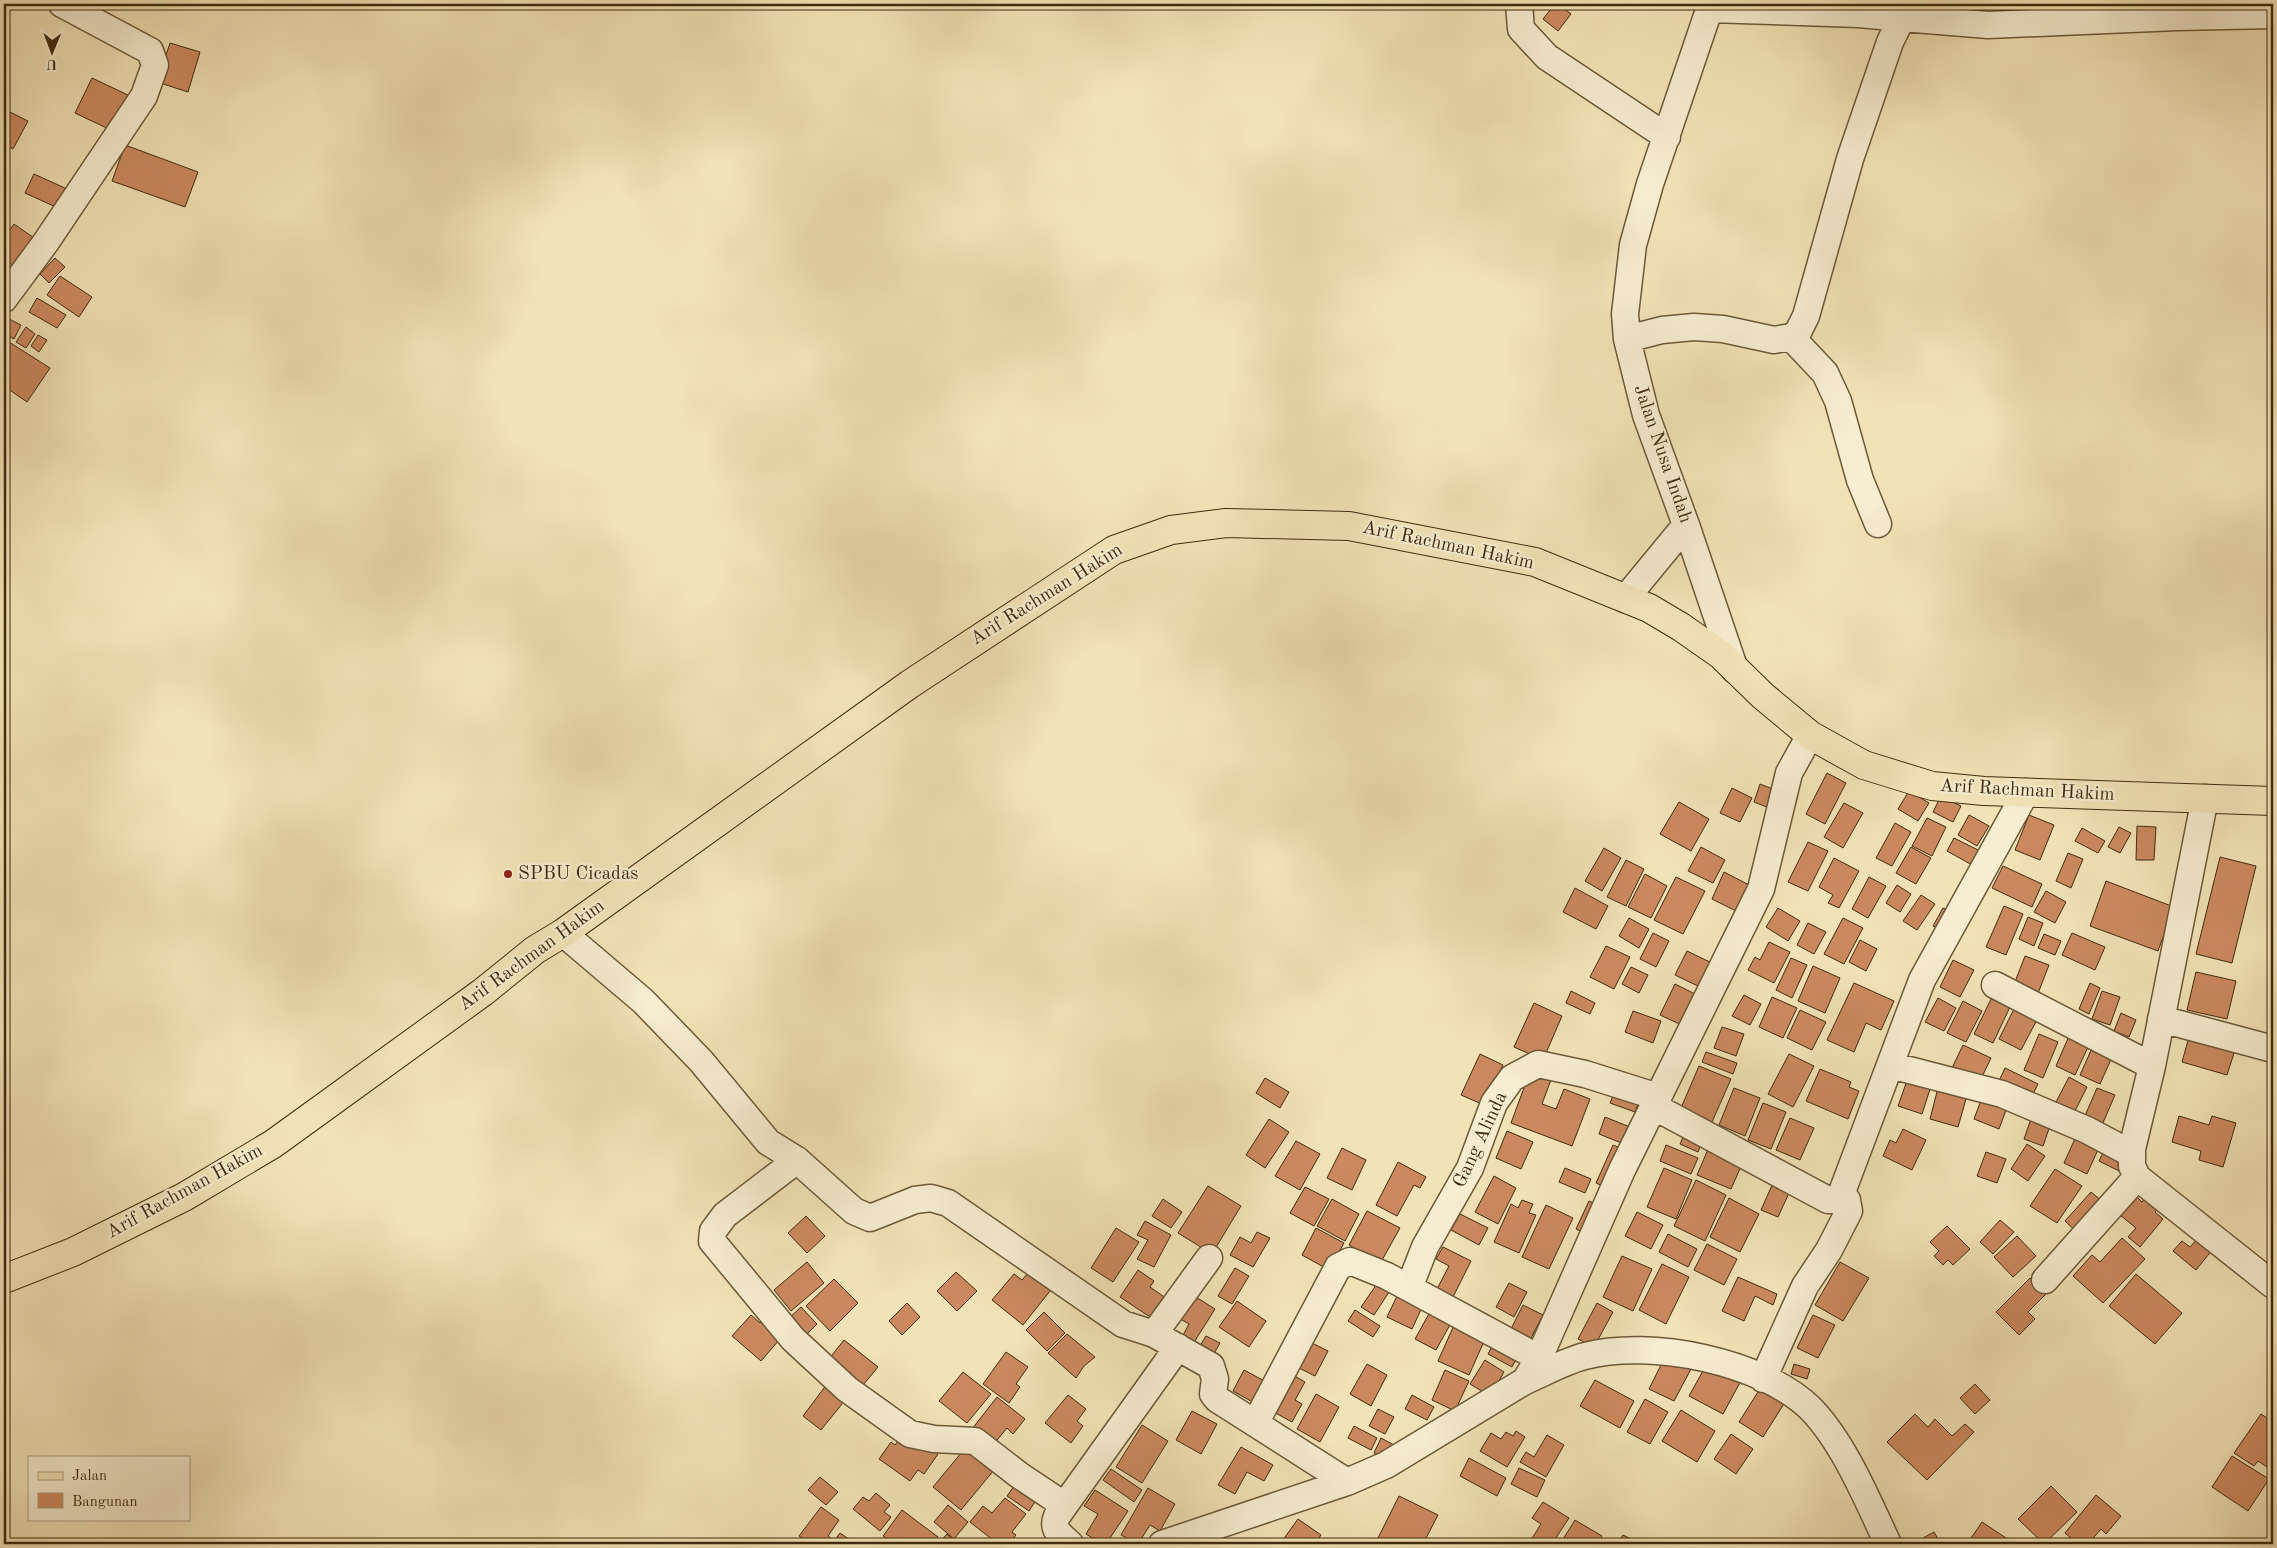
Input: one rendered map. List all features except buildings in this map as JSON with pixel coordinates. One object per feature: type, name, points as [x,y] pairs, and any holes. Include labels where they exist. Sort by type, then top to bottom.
[{"type":"main road","name":"Arif Rachman Hakim","points":[[4,1279],[72,1252],[184,1197],[273,1144],[483,992],[535,950],[562,933],[957,651],[1114,550],[1171,530],[1226,524],[1349,526],[1535,562],[1648,608],[1681,627],[1721,655],[1735,670],[1810,735],[1864,765],[1932,786],[2026,792],[2273,801]]},
{"type":"street","points":[[4,299],[46,242],[144,96],[155,65],[150,51],[62,4]]},
{"type":"street","points":[[1519,4],[1521,29],[1547,58],[1667,137]]},
{"type":"street","points":[[1710,6],[1902,18],[1970,14],[1988,25],[2273,15]]},
{"type":"street","name":"Jalan Nusa Indah","points":[[1710,6],[1650,184],[1633,245],[1624,314],[1627,338],[1646,415],[1686,525],[1735,670]]},
{"type":"street","points":[[1627,338],[1662,330],[1694,327],[1723,329],[1774,340],[1791,337],[1798,332],[1806,316],[1850,158],[1890,42],[1902,18]]},
{"type":"street","points":[[1791,337],[1825,373],[1834,392],[1860,480],[1878,524]]},
{"type":"street","points":[[1625,599],[1686,525]]},
{"type":"street","points":[[1536,1370],[1622,1170],[1760,889],[1789,773],[1810,735]]},
{"type":"street","points":[[1763,1379],[1805,1286],[1829,1250],[1848,1211],[1847,1200],[1842,1196],[1928,968],[2026,792]]},
{"type":"street","points":[[2045,1280],[2134,1165],[2205,798]]},
{"type":"street","points":[[562,933],[643,1001],[701,1061],[768,1142],[797,1160],[854,1211],[864,1217],[876,1217],[915,1200],[931,1198],[948,1203],[1123,1324],[1154,1334],[1211,1366],[1215,1379],[1213,1394],[1217,1398],[1347,1482]]},
{"type":"street","points":[[1994,985],[2152,1066]]},
{"type":"street","points":[[2161,1019],[2273,1049]]},
{"type":"street","name":"Gang Alinda","points":[[1409,1288],[1425,1247],[1470,1168],[1494,1103],[1512,1078],[1538,1064],[1585,1074],[1656,1101],[1828,1200],[1839,1200],[1842,1196]]},
{"type":"street","points":[[1890,1065],[2002,1094],[2087,1130],[2134,1165],[2273,1286]]},
{"type":"street","points":[[797,1160],[725,1216],[713,1231],[712,1241],[793,1339],[847,1389],[910,1434],[934,1439],[975,1441],[1019,1475],[1064,1505]]},
{"type":"street","points":[[1154,1334],[1209,1258]]},
{"type":"street","points":[[1256,1422],[1338,1267],[1350,1261],[1409,1288],[1536,1370]]},
{"type":"street","points":[[1070,1544],[1056,1532],[1054,1521],[1178,1347]]},
{"type":"street","points":[[1162,1544],[1216,1536],[1386,1464],[1536,1370],[1584,1356],[1620,1351],[1680,1353],[1725,1363],[1777,1385],[1810,1408],[1831,1433],[1866,1497],[1888,1544]]},
{"type":"place","name":"SPBU Cicadas","points":[[508,874]]}]
